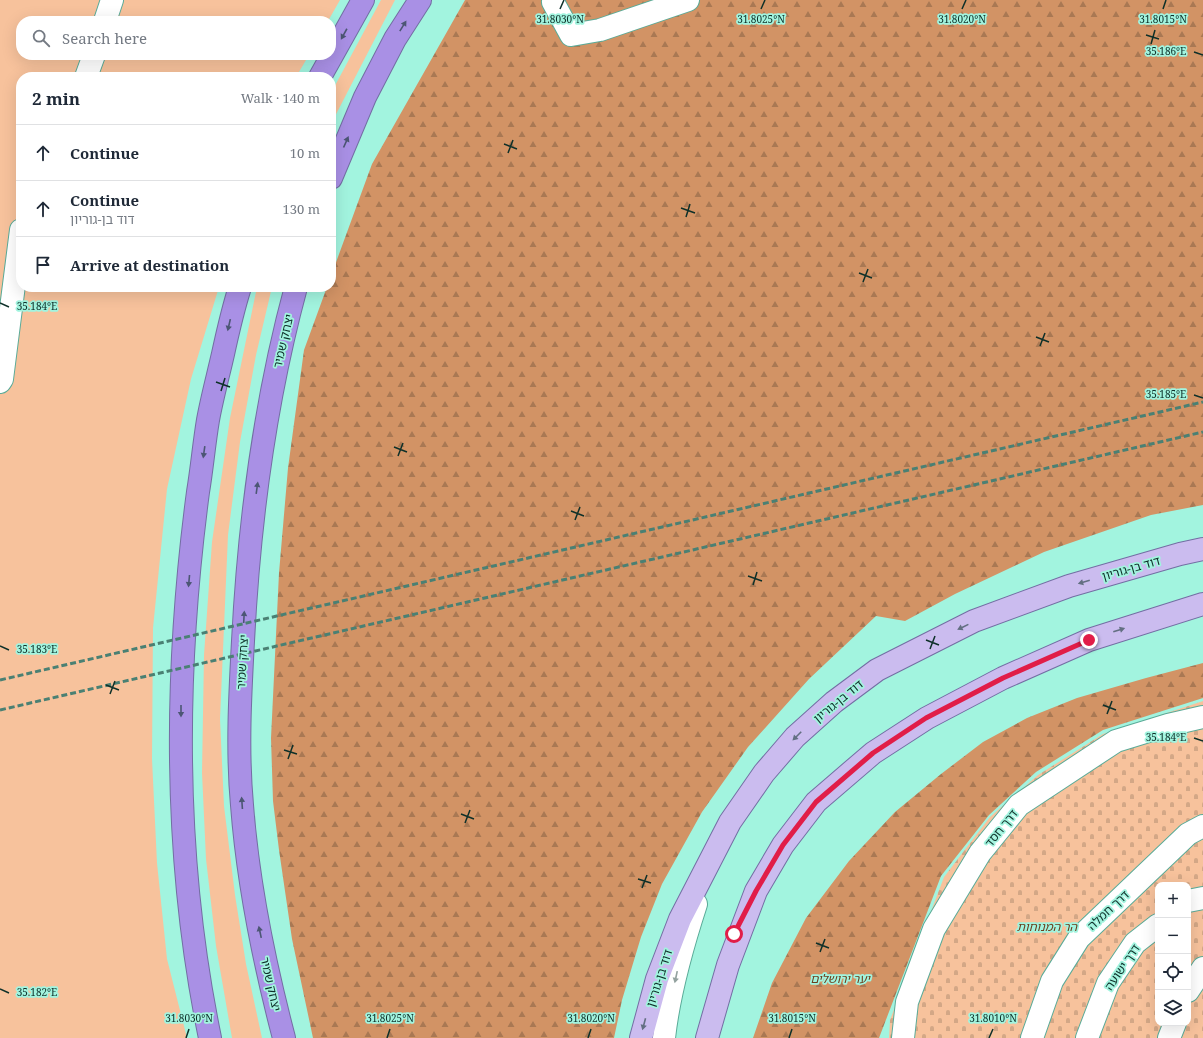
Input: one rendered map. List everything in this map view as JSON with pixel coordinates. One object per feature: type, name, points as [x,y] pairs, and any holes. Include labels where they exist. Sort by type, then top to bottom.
[{"type":"highway","points":[[336,48],[363,0]]},
{"type":"highway","points":[[336,166],[365,97],[396,39],[420,0]]},
{"type":"highway","points":[[323,72],[329,60]]},
{"type":"highway","points":[[210,1038],[200,989],[184,856],[181,777],[181,696],[184,628],[192,541],[207,428],[238,292]]},
{"type":"highway","name":"יצחק שמיר","points":[[284,1038],[271,989],[254,904],[242,805],[239,720],[251,533],[274,380],[295,292]]},
{"type":"main road","name":"דוד בן-גוריון","points":[[641,1038],[657,978],[680,919],[730,822],[764,773],[795,737],[834,702],[876,670],[974,622],[1069,586],[1180,554],[1203,549]]},
{"type":"main road","points":[[707,1038],[728,965],[756,891],[783,845],[816,802],[873,753],[926,718],[1003,678],[1089,640],[1203,604]]},
{"type":"street","points":[[107,16],[112,0]]},
{"type":"street","points":[[554,0],[553,2],[571,35],[600,30],[688,0]]},
{"type":"street","points":[[88,72],[92,60]]},
{"type":"street","points":[[0,382],[2,379],[16,269]]},
{"type":"street","name":"דרך חסד","points":[[903,1038],[907,1002],[934,929],[980,854],[1019,805],[1116,741],[1168,725],[1203,717]]},
{"type":"street","points":[[664,1038],[666,1021],[683,945],[702,885],[730,822]]},
{"type":"street","name":"דרך חמלה","points":[[1032,1038],[1052,981],[1079,938],[1188,834],[1203,826]]},
{"type":"street","points":[[696,1038],[712,986],[734,934],[756,891]]},
{"type":"street","points":[[1191,900],[1203,898]]},
{"type":"street","name":"דרך ישועה","points":[[1087,1038],[1108,983],[1136,943],[1155,927]]},
{"type":"street","points":[[1189,990],[1203,968]]},
{"type":"street","points":[[1169,1038],[1174,1026]]},
{"type":"green space","points":[[0,0],[340,0],[331,16],[16,16],[16,60],[306,60],[299,72],[16,72],[16,292],[217,292],[191,379],[167,489],[153,628],[152,759],[157,863],[167,959],[187,1038],[0,1038]]},
{"type":"green space","points":[[381,0],[395,0],[336,114],[336,84]]},
{"type":"green space","points":[[465,0],[1203,0],[1203,505],[1151,515],[1044,552],[955,594],[905,621],[876,616],[809,679],[748,747],[702,812],[662,884],[641,937],[622,1000],[614,1038],[313,1038],[292,939],[273,801],[271,738],[279,573],[288,468],[304,350],[325,292],[336,292],[336,262],[372,164]]},
{"type":"green space","points":[[256,292],[271,292],[256,355],[240,442],[228,535],[220,719],[224,806],[235,895],[246,964],[262,1038],[232,1038],[216,946],[206,859],[202,773],[204,655],[212,542],[230,418]]},
{"type":"green space","name":"יער ירושלים","points":[[1203,663],[1203,698],[1103,730],[1036,772],[989,815],[941,876],[879,1038],[753,1038],[772,983],[806,918],[849,861],[895,812],[983,742],[1027,718],[1077,698]]},
{"type":"green space","name":"הר המנוחות","points":[[1203,701],[1203,1038],[889,1038],[890,1020],[944,877],[990,817],[1038,775],[1103,734]]},
{"type":"railway","points":[[0,680],[1203,402]]},
{"type":"railway","points":[[0,710],[1203,432]]},
{"type":"route","points":[[734,934],[756,891],[783,845],[816,802],[873,753],[926,718],[1003,678],[1089,640]]}]
